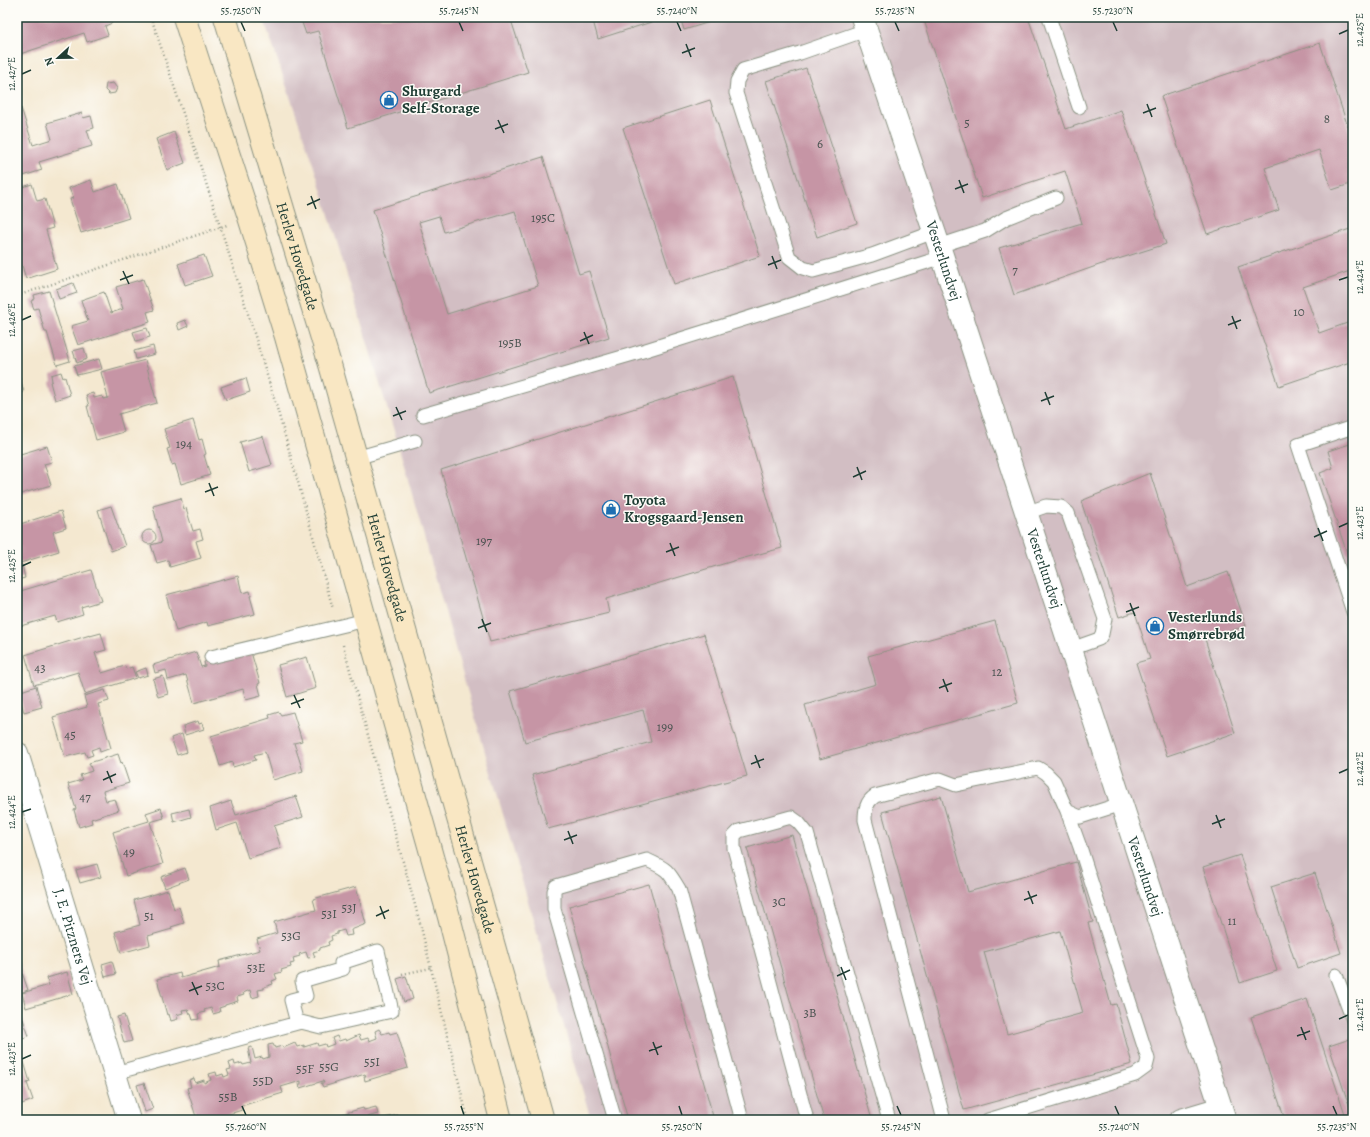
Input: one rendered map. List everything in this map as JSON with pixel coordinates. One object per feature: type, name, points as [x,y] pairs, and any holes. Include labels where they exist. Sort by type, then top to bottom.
[{"type":"main road","points":[[184,17],[286,337],[448,917],[501,1120]]},
{"type":"main road","name":"Herlev Hovedgade","points":[[225,17],[331,368],[543,1120]]},
{"type":"street","name":"Vesterlundvej","points":[[864,24],[939,245],[1223,1114]]},
{"type":"street","name":"J. E. Pitzners Vej","points":[[17,753],[115,1073],[126,1120]]},
{"type":"street","points":[[1181,1120],[1223,1114]]},
{"type":"lane","points":[[1049,17],[1079,107]]},
{"type":"lane","points":[[864,24],[800,53],[743,70],[737,81],[736,93],[789,257],[803,268],[813,271],[872,254],[939,245]]},
{"type":"lane","points":[[423,415],[632,354],[939,245],[985,231],[1006,218],[1056,198]]},
{"type":"lane","points":[[1353,427],[1298,445],[1353,612]]},
{"type":"lane","points":[[356,458],[415,440]]},
{"type":"lane","points":[[1026,512],[1046,506],[1061,507],[1068,513],[1104,619],[1102,634],[1099,639],[1071,649]]},
{"type":"lane","points":[[211,657],[366,620]]},
{"type":"lane","points":[[944,1120],[865,820],[865,809],[870,799],[875,796],[940,779],[956,785],[1038,768],[1054,781],[1067,811],[1148,1059],[1146,1067],[1135,1075],[988,1120]]},
{"type":"lane","points":[[1067,811],[1080,817],[1121,804]]},
{"type":"lane","points":[[807,1120],[734,848],[734,836],[739,831],[791,818],[798,822],[807,833],[888,1120]]},
{"type":"lane","points":[[615,1120],[554,909],[554,890],[556,886],[647,860],[662,867],[670,873],[679,889],[742,1120]]},
{"type":"lane","points":[[115,1073],[298,1023],[301,1022],[320,1027],[392,1011],[378,951],[341,963],[343,969],[302,981],[306,996],[291,1000],[298,1023]]},
{"type":"lane","points":[[1336,976],[1353,1020]]},
{"type":"path","points":[[151,17],[220,227],[276,407],[418,915],[468,1120]]},
{"type":"path","points":[[17,296],[249,217]]},
{"type":"path","points":[[384,978],[431,968]]},
{"type":"shaded area","points":[[263,17],[1353,17],[1353,1120],[591,1120],[398,444],[318,179]]},
{"type":"building","points":[[28,17],[122,17],[111,21],[112,23],[105,26],[108,35],[87,42],[84,33],[17,55],[17,21]]},
{"type":"building","name":"Shurgard Self-Storage","points":[[300,17],[510,17],[528,72],[348,128],[318,31],[306,34]]},
{"type":"building","points":[[592,17],[667,17],[598,39]]},
{"type":"building","points":[[680,17],[726,17],[684,30]]},
{"type":"building","points":[[923,17],[1028,17],[1066,129],[1121,110],[1166,244],[1099,265],[1014,295],[999,248],[1082,223],[1065,171],[982,198]]},
{"type":"building","points":[[1320,43],[1353,142],[1353,183],[1332,190],[1319,150],[1265,168],[1279,210],[1207,234],[1161,96]]},
{"type":"building","points":[[806,68],[857,223],[817,237],[766,81]]},
{"type":"building","points":[[113,83],[117,88],[115,93],[109,94],[105,90],[106,84]]},
{"type":"building","points":[[710,100],[760,256],[674,284],[623,128]]},
{"type":"building","points":[[21,108],[33,145],[52,139],[47,123],[82,113],[83,118],[91,116],[94,128],[87,130],[92,146],[39,162],[42,170],[17,178],[17,110]]},
{"type":"building","points":[[174,132],[185,163],[167,170],[156,139]]},
{"type":"building","points":[[543,157],[579,274],[589,271],[609,337],[429,393],[373,210]],"holes":[[[515,211],[538,286],[447,314],[419,222],[439,216],[444,232]]]},
{"type":"building","points":[[91,180],[95,192],[118,184],[129,218],[81,233],[70,199],[73,198],[69,188]]},
{"type":"building","points":[[32,184],[37,201],[45,199],[53,228],[46,230],[57,269],[26,279],[17,249],[17,189]]},
{"type":"building","points":[[1353,228],[1353,270],[1303,287],[1319,333],[1353,321],[1353,361],[1279,386],[1238,267]]},
{"type":"building","points":[[204,255],[212,276],[185,285],[178,264]]},
{"type":"building","points":[[143,279],[154,310],[147,312],[150,322],[78,345],[71,326],[88,321],[81,300],[104,292],[111,313],[123,309],[116,287]]},
{"type":"building","points":[[73,283],[77,293],[59,299],[56,289]]},
{"type":"building","points":[[49,291],[70,361],[57,365],[38,308],[34,309],[31,301],[35,299],[34,295]]},
{"type":"building","points":[[185,320],[188,326],[179,330],[177,323]]},
{"type":"building","points":[[147,328],[150,337],[136,341],[133,332]]},
{"type":"building","points":[[153,346],[155,354],[136,359],[134,351]]},
{"type":"building","points":[[84,348],[87,359],[77,363],[73,351]]},
{"type":"building","points":[[99,359],[102,369],[77,375],[74,366]]},
{"type":"building","points":[[145,360],[157,403],[119,414],[124,432],[96,440],[87,406],[89,406],[86,395],[93,393],[94,398],[102,396],[103,399],[108,398],[101,372]]},
{"type":"building","points":[[61,372],[63,378],[65,377],[70,395],[55,400],[50,382],[52,381],[51,375]]},
{"type":"building","name":"Toyota Krogsgaard-Jensen","points":[[733,377],[782,548],[606,599],[609,613],[490,642],[441,470]]},
{"type":"building","points":[[20,378],[24,392],[17,394],[17,379]]},
{"type":"building","points":[[246,378],[250,392],[226,400],[221,387]]},
{"type":"building","points":[[193,420],[199,440],[202,439],[206,454],[204,455],[210,475],[181,484],[175,464],[172,465],[167,449],[170,448],[164,429]]},
{"type":"building","points":[[263,436],[272,465],[249,472],[240,442]]},
{"type":"building","points":[[1353,443],[1353,571],[1320,473],[1333,468],[1328,451]]},
{"type":"building","points":[[47,446],[52,462],[44,464],[51,485],[17,495],[17,455]]},
{"type":"building","points":[[1150,473],[1187,587],[1228,572],[1246,626],[1205,639],[1235,733],[1167,756],[1136,663],[1150,659],[1135,612],[1119,617],[1081,501]]},
{"type":"building","points":[[181,498],[184,509],[186,508],[193,531],[200,529],[203,539],[196,541],[201,558],[170,567],[168,560],[157,563],[151,545],[162,542],[153,506]]},
{"type":"building","points":[[111,506],[125,546],[111,551],[98,510]]},
{"type":"building","points":[[61,511],[66,528],[53,532],[59,551],[17,564],[17,525]]},
{"type":"building","points":[[149,530],[154,532],[156,537],[154,542],[149,544],[144,542],[142,537],[144,532]]},
{"type":"building","points":[[22,565],[25,578],[17,580],[17,567]]},
{"type":"building","points":[[91,570],[101,601],[81,607],[83,614],[57,622],[55,616],[17,627],[17,592]]},
{"type":"building","points":[[238,576],[242,593],[250,591],[255,614],[208,626],[207,622],[176,631],[166,595]]},
{"type":"building","points":[[995,621],[1018,703],[820,759],[805,705],[876,684],[868,656]]},
{"type":"building","points":[[101,633],[106,650],[95,653],[102,673],[125,666],[126,669],[132,667],[136,678],[85,694],[78,672],[34,685],[25,655]]},
{"type":"building","points":[[704,634],[747,776],[548,829],[532,775],[651,742],[643,710],[525,742],[510,691]]},
{"type":"building","points":[[196,652],[201,667],[205,666],[204,662],[221,657],[251,652],[260,683],[258,684],[261,696],[246,700],[243,689],[194,703],[186,675],[168,680],[166,670],[155,673],[153,665]]},
{"type":"building","points":[[307,657],[316,688],[287,697],[278,665]]},
{"type":"building","points":[[146,668],[148,675],[138,678],[135,672]]},
{"type":"building","points":[[163,676],[168,694],[158,697],[153,679]]},
{"type":"building","points":[[36,686],[42,707],[24,712],[18,692]]},
{"type":"building","points":[[105,690],[109,701],[98,704],[111,748],[100,752],[99,747],[91,750],[93,755],[87,757],[85,752],[65,757],[53,717],[87,707],[84,696]]},
{"type":"building","points":[[279,712],[281,715],[293,712],[302,741],[294,743],[303,771],[273,780],[265,752],[254,755],[256,760],[233,767],[232,762],[220,766],[211,736],[270,718],[269,715]]},
{"type":"building","points":[[198,721],[199,724],[202,723],[204,729],[185,735],[183,726]]},
{"type":"building","points":[[182,734],[187,752],[177,755],[171,738]]},
{"type":"building","points":[[118,754],[129,783],[103,791],[106,801],[115,799],[119,810],[91,819],[92,823],[79,827],[74,810],[76,809],[68,784],[82,780],[80,775],[92,771],[89,763]]},
{"type":"building","points":[[296,796],[303,817],[274,826],[281,848],[248,858],[237,823],[216,830],[210,808],[231,801],[236,815]]},
{"type":"building","points":[[941,796],[968,892],[1076,862],[1093,922],[1088,923],[1111,1005],[1116,1004],[1132,1064],[964,1110],[882,812]],"holes":[[[1060,931],[1083,1013],[1007,1034],[984,952]]]},
{"type":"building","points":[[161,808],[164,818],[150,822],[163,864],[126,876],[113,832],[149,821],[146,813]]},
{"type":"building","points":[[189,809],[191,817],[174,822],[172,813]]},
{"type":"building","points":[[792,835],[872,1120],[824,1120],[747,848]]},
{"type":"building","points":[[1240,855],[1277,971],[1240,983],[1203,867]]},
{"type":"building","points":[[97,864],[101,877],[80,883],[76,870]]},
{"type":"building","points":[[185,868],[189,879],[165,888],[161,877]]},
{"type":"building","points":[[1315,873],[1341,953],[1297,968],[1271,887]]},
{"type":"building","points":[[649,884],[714,1120],[628,1120],[569,906]]},
{"type":"building","points":[[356,887],[366,924],[351,930],[352,935],[346,936],[344,930],[337,932],[337,934],[331,936],[332,940],[328,942],[329,945],[313,952],[315,957],[308,958],[306,952],[299,954],[300,956],[293,958],[294,963],[290,964],[291,967],[281,970],[282,972],[275,974],[277,979],[272,981],[273,984],[264,987],[264,989],[258,990],[259,996],[252,998],[250,990],[243,993],[244,995],[237,997],[238,1001],[219,1008],[220,1012],[213,1014],[211,1008],[204,1010],[205,1012],[198,1014],[199,1019],[193,1020],[188,1009],[182,1010],[183,1013],[176,1015],[178,1019],[171,1021],[169,1014],[167,1015],[157,979],[180,973],[181,978],[220,967],[219,961],[260,950],[257,939],[277,933],[274,922],[316,910],[313,899]]},
{"type":"building","points":[[168,890],[174,909],[179,907],[184,923],[171,927],[172,929],[148,936],[150,945],[121,953],[115,932],[140,925],[134,900]]},
{"type":"building","points":[[17,958],[28,990],[17,994]]},
{"type":"building","points":[[112,961],[116,974],[105,977],[102,964]]},
{"type":"building","points":[[67,972],[73,994],[26,1008],[22,993],[49,985],[47,978]]},
{"type":"building","points":[[406,976],[413,999],[404,1002],[397,979]]},
{"type":"building","points":[[1307,999],[1347,1120],[1285,1120],[1251,1017]]},
{"type":"building","points":[[124,1015],[132,1041],[124,1043],[117,1017]]},
{"type":"building","points":[[23,1019],[29,1036],[17,1040],[17,1021]]},
{"type":"building","points":[[379,1029],[382,1034],[397,1032],[408,1068],[365,1081],[365,1074],[323,1087],[321,1083],[324,1083],[323,1081],[300,1088],[299,1084],[301,1084],[301,1081],[281,1087],[283,1093],[241,1106],[242,1110],[210,1120],[197,1120],[187,1088],[191,1087],[189,1080],[194,1078],[195,1083],[204,1080],[204,1083],[211,1080],[209,1074],[216,1072],[217,1076],[223,1074],[224,1077],[229,1075],[227,1070],[231,1069],[229,1063],[234,1061],[235,1065],[242,1063],[243,1065],[251,1063],[248,1048],[252,1047],[255,1059],[262,1057],[263,1059],[269,1057],[268,1045],[273,1044],[275,1048],[282,1046],[283,1048],[295,1043],[297,1047],[304,1045],[304,1047],[317,1043],[318,1046],[325,1044],[326,1047],[334,1044],[332,1038],[337,1036],[339,1041],[345,1039],[346,1041],[359,1035],[361,1040],[368,1038],[369,1041],[377,1038],[375,1031]]},
{"type":"building","points":[[1353,1038],[1353,1117],[1329,1046]]},
{"type":"building","points":[[21,1052],[30,1082],[27,1083],[33,1100],[19,1105],[17,1098],[17,1053]]},
{"type":"building","points":[[144,1083],[153,1109],[145,1112],[137,1085]]},
{"type":"building","points":[[376,1107],[378,1114],[356,1120],[343,1120],[342,1114],[363,1108],[364,1110]]},
{"type":"building","points":[[398,1115],[399,1120],[379,1119]]},
{"type":"place","name":"Shurgard Self-Storage","points":[[389,100]]},
{"type":"place","name":"Toyota Krogsgaard-Jensen","points":[[611,509]]},
{"type":"place","name":"Vesterlunds Smørrebrød","points":[[1155,626]]}]
